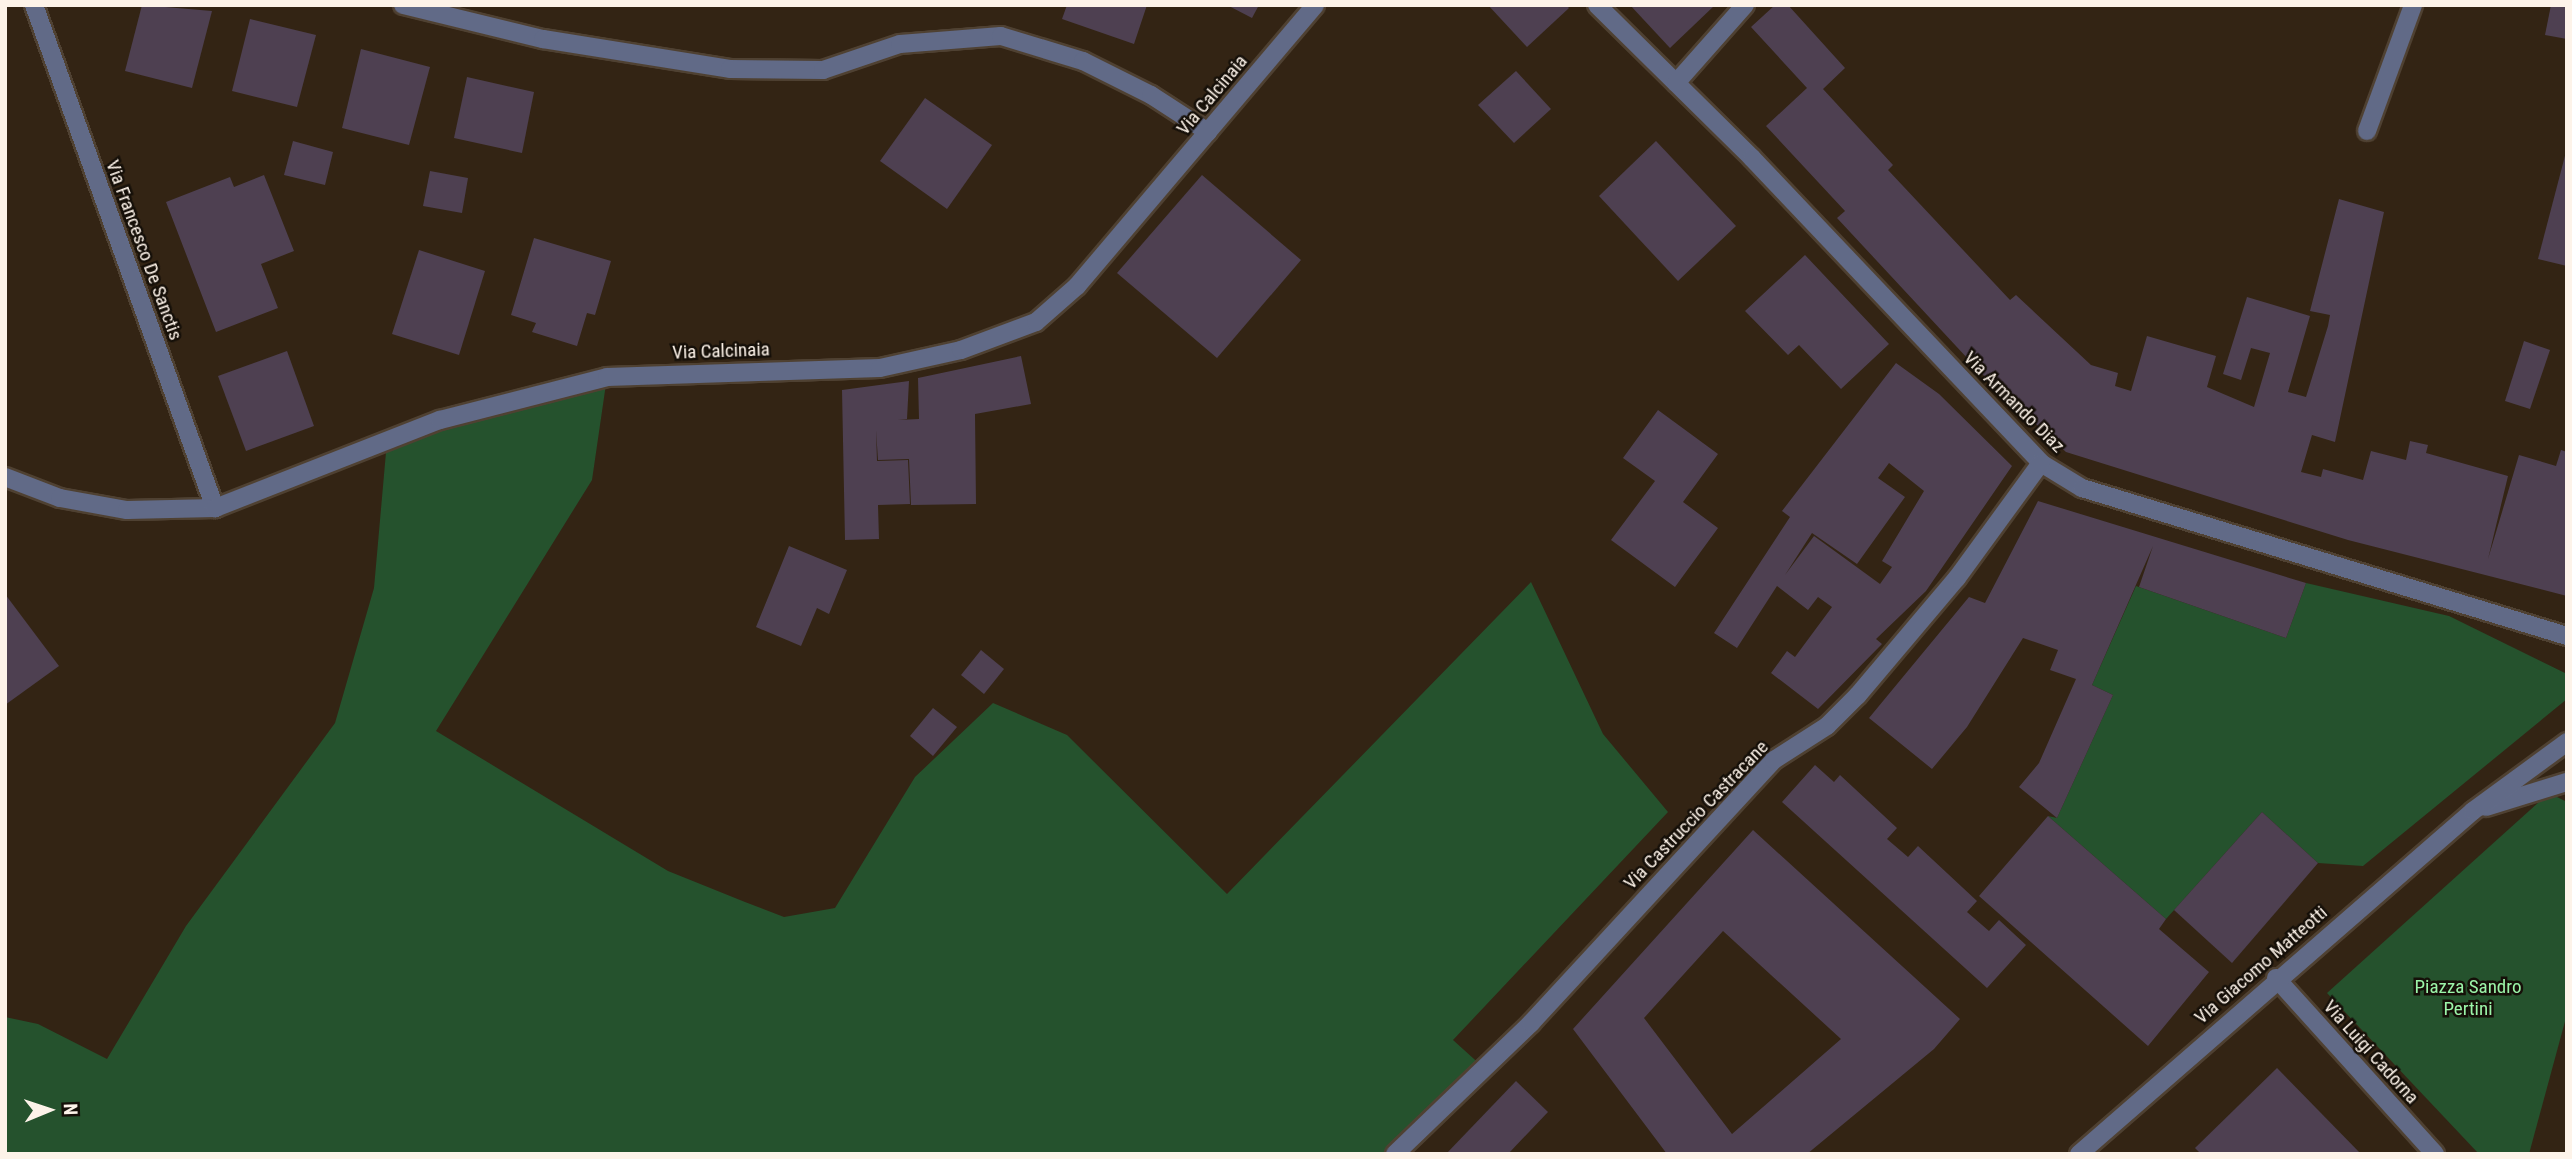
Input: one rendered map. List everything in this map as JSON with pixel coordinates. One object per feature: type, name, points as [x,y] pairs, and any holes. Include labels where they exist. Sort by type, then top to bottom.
[{"type":"street","name":"Via Francesco De Sanctis","points":[[34,5],[215,508]]},
{"type":"street","points":[[403,5],[543,39],[730,69],[823,71],[900,44],[1001,36],[1083,61],[1151,95],[1208,132]]},
{"type":"street","name":"Via Calcinaia","points":[[5,477],[60,498],[127,510],[215,508],[440,419],[607,377],[880,368],[961,350],[1036,322],[1126,235],[1315,5]]},
{"type":"street","name":"Via Armando Diaz","points":[[1597,5],[1676,83],[2041,463],[2082,488],[2567,636]]},
{"type":"street","points":[[1676,83],[1745,5]]},
{"type":"street","points":[[2367,131],[2413,5]]},
{"type":"street","name":"Via Castruccio Castracane","points":[[1395,1154],[1531,1023],[1774,760],[1827,726],[1858,695],[1957,579],[2041,463]]},
{"type":"street","name":"Via Giacomo Matteotti","points":[[2080,1154],[2276,978],[2473,811],[2567,742]]},
{"type":"street","name":"Via Giacomo Matteotti","points":[[2473,811],[2567,782]]},
{"type":"street","name":"Via Luigi Cadorna","points":[[2276,978],[2435,1154]]},
{"type":"green space","points":[[607,377],[592,480],[436,731],[668,871],[784,917],[835,908],[915,777],[993,703],[1067,735],[1227,894],[1531,582],[1603,734],[1668,812],[1453,1040],[1484,1068],[1401,1154],[5,1154],[5,1017],[38,1024],[107,1059],[186,926],[335,723],[374,588],[387,441]]},
{"type":"green space","points":[[2306,583],[2449,616],[2567,674],[2567,699],[2363,866],[2318,863],[2262,812],[2166,919],[2048,816],[2057,818],[2113,695],[2092,685],[2136,586],[2286,638]]},
{"type":"green space","name":"Piazza Sandro Pertini","points":[[2549,793],[2567,802],[2567,1014],[2529,1154],[2478,1153],[2327,993]]},
{"type":"building","points":[[142,5],[212,11],[192,88],[125,71]]},
{"type":"building","points":[[1067,5],[1147,5],[1134,44],[1062,19]]},
{"type":"building","points":[[1227,5],[1259,5],[1252,18]]},
{"type":"building","points":[[1488,5],[1566,5],[1569,8],[1527,47]]},
{"type":"building","points":[[1630,5],[1715,5],[1670,48]]},
{"type":"building","points":[[1775,5],[1788,5],[1845,68],[1823,89],[1893,165],[1888,170],[2010,300],[2016,295],[2091,365],[2118,373],[2115,386],[2131,391],[2147,336],[2216,356],[2207,387],[2254,407],[2270,353],[2251,348],[2241,380],[2223,374],[2247,297],[2310,316],[2288,392],[2306,397],[2330,315],[2310,311],[2339,199],[2384,212],[2335,442],[2312,435],[2301,472],[2321,477],[2323,469],[2363,480],[2371,451],[2406,460],[2410,441],[2428,445],[2426,453],[2508,476],[2488,559],[2519,455],[2556,466],[2561,450],[2567,452],[2567,596],[2348,540],[2066,452],[1982,374],[1837,218],[1845,211],[1766,126],[1807,88],[1751,27]]},
{"type":"building","points":[[2551,5],[2567,5],[2567,39],[2545,35]]},
{"type":"building","points":[[250,19],[316,35],[297,107],[232,91]]},
{"type":"building","points":[[361,49],[430,67],[409,145],[342,128]]},
{"type":"building","points":[[1516,71],[1551,109],[1514,143],[1478,105]]},
{"type":"building","points":[[467,77],[534,92],[522,153],[454,138]]},
{"type":"building","points":[[925,98],[992,145],[947,209],[880,161]]},
{"type":"building","points":[[293,141],[333,152],[325,185],[284,175]]},
{"type":"building","points":[[1656,141],[1736,226],[1678,281],[1599,196]]},
{"type":"building","points":[[2567,152],[2567,266],[2538,259]]},
{"type":"building","points":[[430,171],[468,178],[462,213],[423,206]]},
{"type":"building","points":[[264,175],[294,251],[261,264],[278,308],[216,332],[166,202],[230,177],[234,187]]},
{"type":"building","points":[[1202,175],[1301,260],[1217,358],[1117,273]]},
{"type":"building","points":[[534,238],[611,261],[595,315],[587,313],[577,346],[532,332],[536,323],[511,315]]},
{"type":"building","points":[[419,250],[485,271],[459,355],[392,334]]},
{"type":"building","points":[[1805,255],[1889,344],[1841,389],[1799,345],[1788,355],[1745,311]]},
{"type":"building","points":[[2524,341],[2550,350],[2530,409],[2505,401]]},
{"type":"building","points":[[287,351],[314,426],[246,451],[218,376]]},
{"type":"building","points":[[1021,356],[1031,404],[975,414],[976,504],[911,505],[909,459],[878,460],[876,430],[877,461],[908,460],[910,504],[878,505],[879,539],[845,540],[842,390],[909,381],[907,419],[898,420],[919,419],[918,378]]},
{"type":"building","points":[[1896,363],[1939,394],[2012,466],[1926,591],[1876,639],[1882,644],[1818,709],[1771,673],[1787,651],[1795,657],[1832,607],[1818,597],[1808,610],[1777,586],[1737,648],[1714,633],[1790,517],[1782,511]],"holes":[[[1889,463],[1924,491],[1882,561],[1892,567],[1880,584],[1814,536],[1785,575],[1812,533],[1857,564],[1905,497],[1878,478]]]},
{"type":"building","points":[[1658,410],[1718,454],[1683,502],[1718,528],[1675,587],[1611,540],[1655,481],[1623,458]]},
{"type":"building","points":[[2038,501],[2306,583],[2286,638],[2139,587],[2153,546],[2092,685],[2113,695],[2057,818],[2019,787],[2039,763],[2076,679],[2050,670],[2058,650],[2023,638],[1967,727],[1932,769],[1869,718],[1969,597],[1985,603]]},
{"type":"building","points":[[789,546],[847,570],[829,614],[817,608],[801,646],[756,627]]},
{"type":"building","points":[[5,594],[59,666],[5,705]]},
{"type":"building","points":[[981,650],[1004,669],[984,694],[961,675]]},
{"type":"building","points":[[933,708],[957,727],[933,756],[910,736]]},
{"type":"building","points":[[1815,765],[1834,782],[1840,775],[1897,828],[1887,839],[1908,857],[1918,846],[1977,901],[1967,912],[1989,931],[1999,920],[2026,945],[1987,988],[1782,802]]},
{"type":"building","points":[[2262,812],[2318,863],[2232,963],[2174,910]]},
{"type":"building","points":[[2048,816],[2166,919],[2159,929],[2209,972],[2148,1046],[1979,896]]},
{"type":"building","points":[[1753,830],[1960,1019],[1934,1049],[1807,1154],[1667,1154],[1573,1029]],"holes":[[[1723,931],[1841,1039],[1732,1134],[1644,1018]]]},
{"type":"building","points":[[2277,1068],[2361,1154],[2201,1154],[2195,1148]]},
{"type":"building","points":[[1516,1081],[1548,1112],[1508,1154],[1446,1154]]}]
